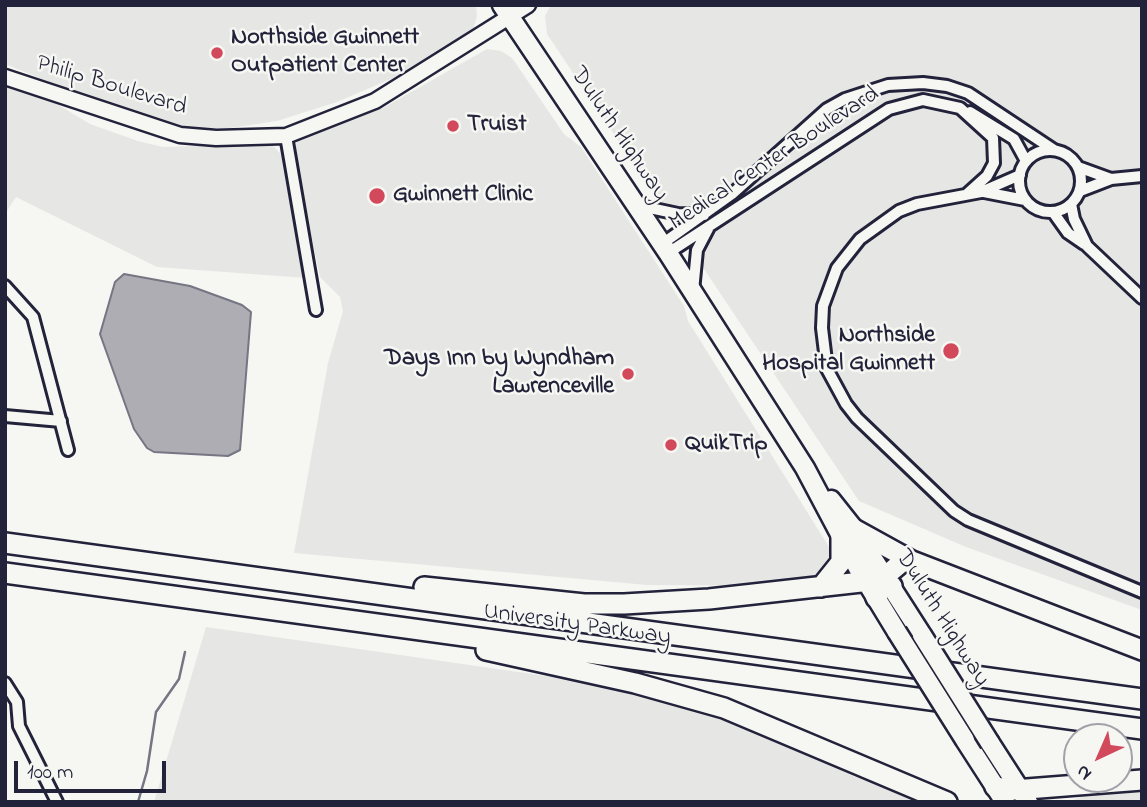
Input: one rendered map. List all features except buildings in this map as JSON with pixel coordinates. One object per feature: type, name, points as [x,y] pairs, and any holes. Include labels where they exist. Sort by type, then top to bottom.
[{"type":"highway","points":[[821,587],[841,562],[848,533],[912,561],[1142,650]]},
{"type":"highway","name":"University Parkway","points":[[5,543],[1142,699]]},
{"type":"highway","points":[[296,583],[374,581],[584,604],[666,603],[821,587],[881,585],[901,564],[912,561]]},
{"type":"highway","name":"University Parkway","points":[[5,573],[1142,729]]},
{"type":"highway","points":[[397,626],[698,700],[947,802]]},
{"type":"highway","points":[[1011,792],[1063,786]]},
{"type":"main road","name":"Duluth Highway","points":[[506,11],[665,249],[881,585],[922,635],[990,743],[1011,792]]},
{"type":"main road","name":"Duluth Highway","points":[[881,585],[897,632],[965,740],[1011,792]]},
{"type":"street","name":"Philip Boulevard","points":[[5,77],[180,135],[216,138],[286,136],[375,102],[506,11],[528,5]]},
{"type":"street","name":"Medical Center Boulevard","points":[[665,249],[761,170],[827,109],[845,99],[888,85],[923,83],[947,86],[968,93],[1054,150]]},
{"type":"street","name":"Medical Center Boulevard","points":[[665,249],[712,225],[889,109],[923,100],[960,108],[988,132],[995,146],[994,163],[987,176],[967,195]]},
{"type":"street","points":[[960,108],[979,116],[1014,139],[1026,161]]},
{"type":"street","points":[[286,136],[316,310]]},
{"type":"street","points":[[1025,200],[1020,191],[1020,174],[1026,161],[1034,154],[1054,150],[1064,153],[1078,167],[1111,180]]},
{"type":"street","points":[[1078,167],[1080,191]]},
{"type":"street","points":[[1020,174],[981,192],[898,211],[860,239],[837,268],[828,287],[822,317],[823,348],[831,378],[857,418],[954,511],[968,520],[1142,592]]},
{"type":"street","points":[[981,192],[1025,200],[1043,212],[1053,212],[1071,204],[1080,191],[1111,180],[1142,176]]},
{"type":"street","points":[[1071,204],[1074,219],[1087,246]]},
{"type":"street","name":"Medical Center Boulevard","points":[[636,205],[678,214],[704,215]]},
{"type":"street","points":[[1053,212],[1068,233],[1087,246],[1142,298]]},
{"type":"street","points":[[693,292],[697,250],[702,236],[712,225]]},
{"type":"street","points":[[5,286],[33,317],[68,450]]},
{"type":"street","points":[[5,416],[61,421]]},
{"type":"street","points":[[5,683],[16,702],[19,726],[57,802]]},
{"type":"shaded area","points":[[5,5],[476,5],[477,16],[474,27],[460,40],[414,69],[337,102],[277,121],[229,128],[194,128],[137,117],[5,64]]},
{"type":"shaded area","name":"Northside Hospital Gwinnett","points":[[551,5],[1142,5],[1142,610],[966,547],[859,501],[547,34],[545,16]]},
{"type":"shaded area","points":[[487,49],[501,51],[512,58],[564,134],[581,147],[684,306],[688,321],[829,547],[832,564],[811,586],[647,585],[294,553],[328,363],[343,311],[340,297],[320,277],[294,154],[297,141],[305,135],[383,108]]},
{"type":"shaded area","points":[[5,82],[55,103],[90,124],[163,147],[271,144],[281,154],[306,278],[157,267],[16,197],[5,214]]},
{"type":"shaded area","points":[[124,274],[190,286],[242,305],[251,312],[240,450],[228,456],[154,452],[147,448],[134,429],[100,334],[115,282]]},
{"type":"shaded area","points":[[206,627],[560,678],[736,717],[855,777],[938,802],[154,802]]},
{"type":"shaded area","points":[[1142,785],[1142,802],[1070,802],[1087,793],[1133,793],[1133,786]]},
{"type":"waterway","points":[[138,802],[147,771],[156,712],[179,679],[185,652]]},
{"type":"place","name":"Northside Gwinnett Outpatient Center","points":[[217,53]]},
{"type":"place","name":"Truist","points":[[453,126]]},
{"type":"place","name":"Gwinnett Clinic","points":[[377,196]]},
{"type":"place","name":"Northside Hospital Gwinnett","points":[[951,351]]},
{"type":"place","name":"Days Inn by Wyndham Lawrenceville","points":[[628,374]]},
{"type":"place","name":"QuikTrip","points":[[671,445]]}]
